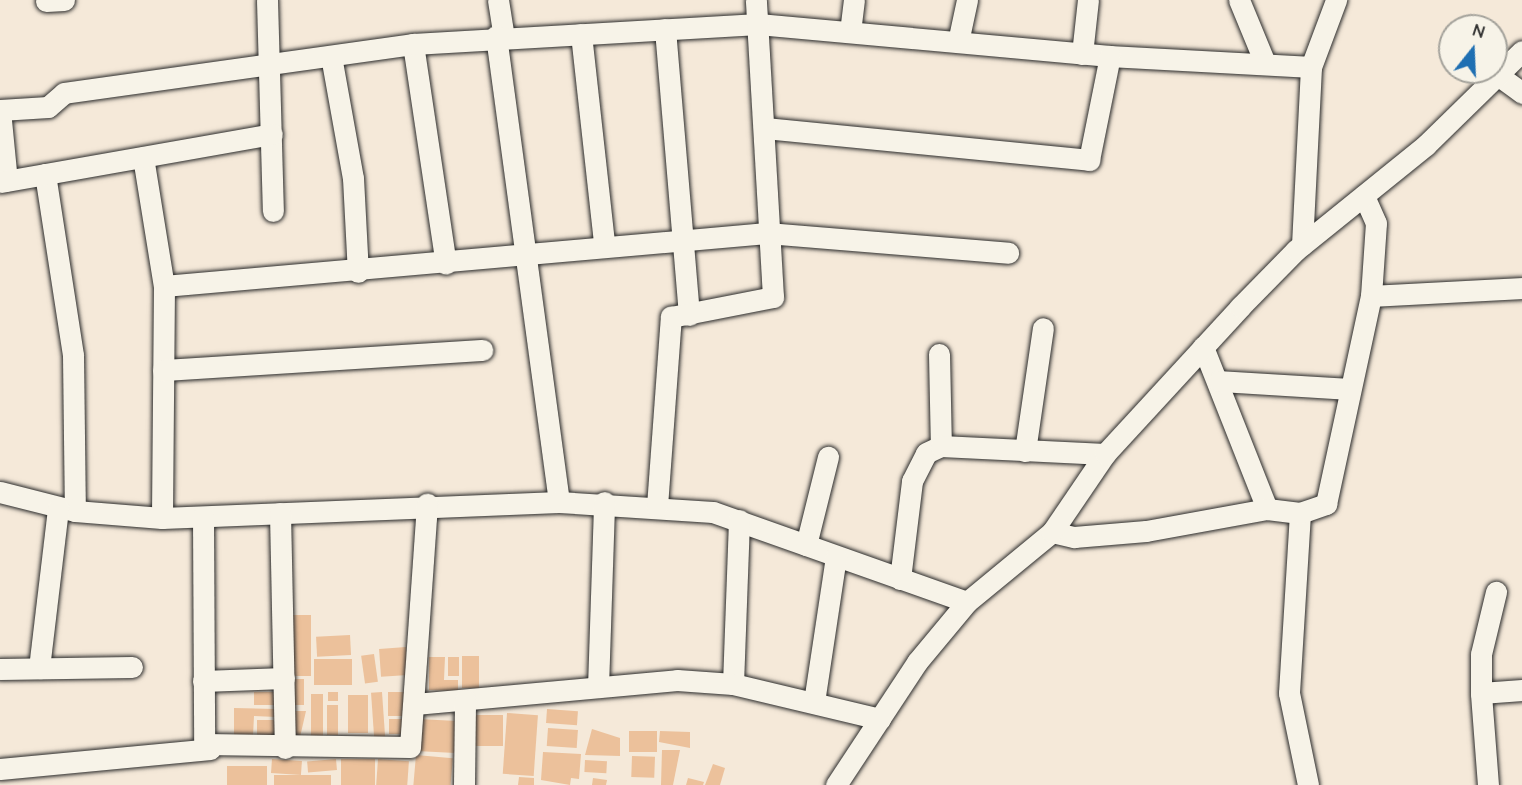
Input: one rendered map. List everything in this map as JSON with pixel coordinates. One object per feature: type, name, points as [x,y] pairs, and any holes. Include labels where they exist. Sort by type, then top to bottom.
[{"type":"street","points":[[267,0],[271,65],[273,211]]},
{"type":"street","points":[[498,0],[526,256],[559,502]]},
{"type":"street","points":[[657,506],[668,324],[671,317],[768,303],[773,297],[767,233],[765,128],[756,0]]},
{"type":"street","points":[[850,33],[854,0]]},
{"type":"street","points":[[958,42],[967,0]]},
{"type":"street","points":[[1082,54],[1088,0]]},
{"type":"street","points":[[1239,0],[1265,63]]},
{"type":"street","points":[[1302,245],[1311,67],[1336,0]]},
{"type":"street","points":[[272,134],[4,181],[0,110],[48,107],[64,93],[414,44],[500,36],[758,24],[1082,54],[1311,67]]},
{"type":"street","points":[[665,29],[687,239],[689,315]]},
{"type":"street","points":[[580,34],[604,244]]},
{"type":"street","points":[[414,44],[446,264]]},
{"type":"street","points":[[1508,66],[1522,51]]},
{"type":"street","points":[[331,56],[353,178],[358,272]]},
{"type":"street","points":[[765,128],[1089,160],[1110,56]]},
{"type":"street","points":[[836,785],[880,719],[967,602],[1052,532],[1105,454],[1203,347],[1302,245],[1364,196],[1490,84]]},
{"type":"street","points":[[143,157],[164,286],[162,518]]},
{"type":"street","points":[[39,668],[66,510],[73,355],[45,174]]},
{"type":"street","points":[[1052,532],[1074,537],[1146,531],[1267,509],[1300,513],[1326,504],[1348,388],[1371,296],[1376,223],[1364,196]]},
{"type":"street","points":[[164,286],[446,264],[526,256],[604,244],[767,233],[1008,253]]},
{"type":"street","points":[[1371,296],[1522,288]]},
{"type":"street","points":[[1025,451],[1043,328]]},
{"type":"street","points":[[1203,347],[1219,381],[1267,509]]},
{"type":"street","points":[[163,370],[482,350]]},
{"type":"street","points":[[939,354],[941,446]]},
{"type":"street","points":[[1219,381],[1348,388]]},
{"type":"street","points":[[900,579],[917,463],[941,446],[1105,454]]},
{"type":"street","points":[[806,545],[828,457]]},
{"type":"street","points":[[0,492],[66,510],[162,518],[427,504],[604,502],[657,506],[739,520],[967,602]]},
{"type":"street","points":[[598,687],[604,502]]},
{"type":"street","points":[[0,769],[210,749],[410,747],[427,504]]},
{"type":"street","points":[[280,513],[285,748]]},
{"type":"street","points":[[1300,513],[1289,693],[1308,785]]},
{"type":"street","points":[[203,517],[203,741],[210,749]]},
{"type":"street","points":[[733,684],[739,520]]},
{"type":"street","points":[[814,702],[836,556]]},
{"type":"street","points":[[1488,785],[1481,654],[1496,592]]},
{"type":"street","points":[[0,669],[132,667]]},
{"type":"street","points":[[203,681],[284,678]]},
{"type":"street","points":[[415,704],[677,680],[733,684],[880,719]]},
{"type":"street","points":[[1481,693],[1522,690]]},
{"type":"street","points":[[464,785],[465,700]]},
{"type":"building","points":[[291,615],[311,615],[311,676],[291,676]]},
{"type":"building","points":[[350,635],[351,655],[317,657],[316,637]]},
{"type":"building","points":[[406,647],[408,675],[381,677],[379,649]]},
{"type":"building","points":[[374,654],[378,682],[365,684],[361,656]]},
{"type":"building","points":[[462,656],[479,656],[479,688],[462,688]]},
{"type":"building","points":[[429,657],[445,657],[444,680],[458,680],[458,691],[429,690]]},
{"type":"building","points":[[448,657],[459,657],[459,676],[448,676]]},
{"type":"building","points":[[314,659],[352,659],[352,685],[314,685]]},
{"type":"building","points":[[291,679],[304,679],[304,705],[291,705]]},
{"type":"building","points":[[254,692],[274,692],[274,705],[254,705]]},
{"type":"building","points":[[328,692],[338,692],[338,701],[328,701]]},
{"type":"building","points":[[382,692],[385,737],[374,738],[371,693]]},
{"type":"building","points":[[388,692],[408,692],[408,716],[388,716]]},
{"type":"building","points":[[311,694],[323,694],[323,739],[311,739]]},
{"type":"building","points":[[348,695],[368,695],[368,733],[348,733]]},
{"type":"building","points":[[327,705],[338,705],[338,735],[327,735]]},
{"type":"building","points":[[234,708],[276,709],[276,717],[254,716],[253,736],[234,735]]},
{"type":"building","points":[[547,709],[578,711],[577,725],[546,723]]},
{"type":"building","points":[[289,711],[306,711],[300,737],[289,737]]},
{"type":"building","points":[[507,713],[538,715],[534,776],[503,774]]},
{"type":"building","points":[[470,715],[503,715],[503,746],[470,746]]},
{"type":"building","points":[[389,719],[407,719],[407,734],[389,734]]},
{"type":"building","points":[[418,719],[457,721],[455,753],[416,751]]},
{"type":"building","points":[[257,720],[278,720],[278,742],[257,742]]},
{"type":"building","points":[[548,728],[578,730],[577,748],[547,746]]},
{"type":"building","points":[[592,729],[620,738],[620,756],[585,755]]},
{"type":"building","points":[[629,731],[657,731],[657,752],[629,752]]},
{"type":"building","points":[[660,731],[690,732],[690,748],[659,742]]},
{"type":"building","points":[[662,750],[680,750],[673,785],[661,785]]},
{"type":"building","points":[[543,752],[581,754],[579,779],[571,778],[570,785],[541,780]]},
{"type":"building","points":[[416,755],[453,758],[451,785],[413,785]]},
{"type":"building","points":[[632,756],[655,757],[654,778],[631,777]]},
{"type":"building","points":[[272,759],[302,761],[301,775],[271,773]]},
{"type":"building","points":[[336,759],[337,770],[308,772],[307,762]]},
{"type":"building","points":[[341,759],[375,759],[375,785],[341,785]]},
{"type":"building","points":[[378,759],[409,761],[407,785],[376,785]]},
{"type":"building","points":[[585,760],[607,761],[606,773],[584,772]]},
{"type":"building","points":[[713,764],[725,768],[720,785],[705,785]]},
{"type":"building","points":[[227,766],[267,766],[267,785],[227,785]]},
{"type":"building","points":[[274,775],[331,775],[331,785],[274,785]]},
{"type":"building","points":[[519,777],[534,778],[534,785],[518,785]]},
{"type":"building","points":[[593,778],[607,780],[606,785],[592,785]]},
{"type":"building","points":[[688,778],[704,782],[703,785],[686,785]]}]
